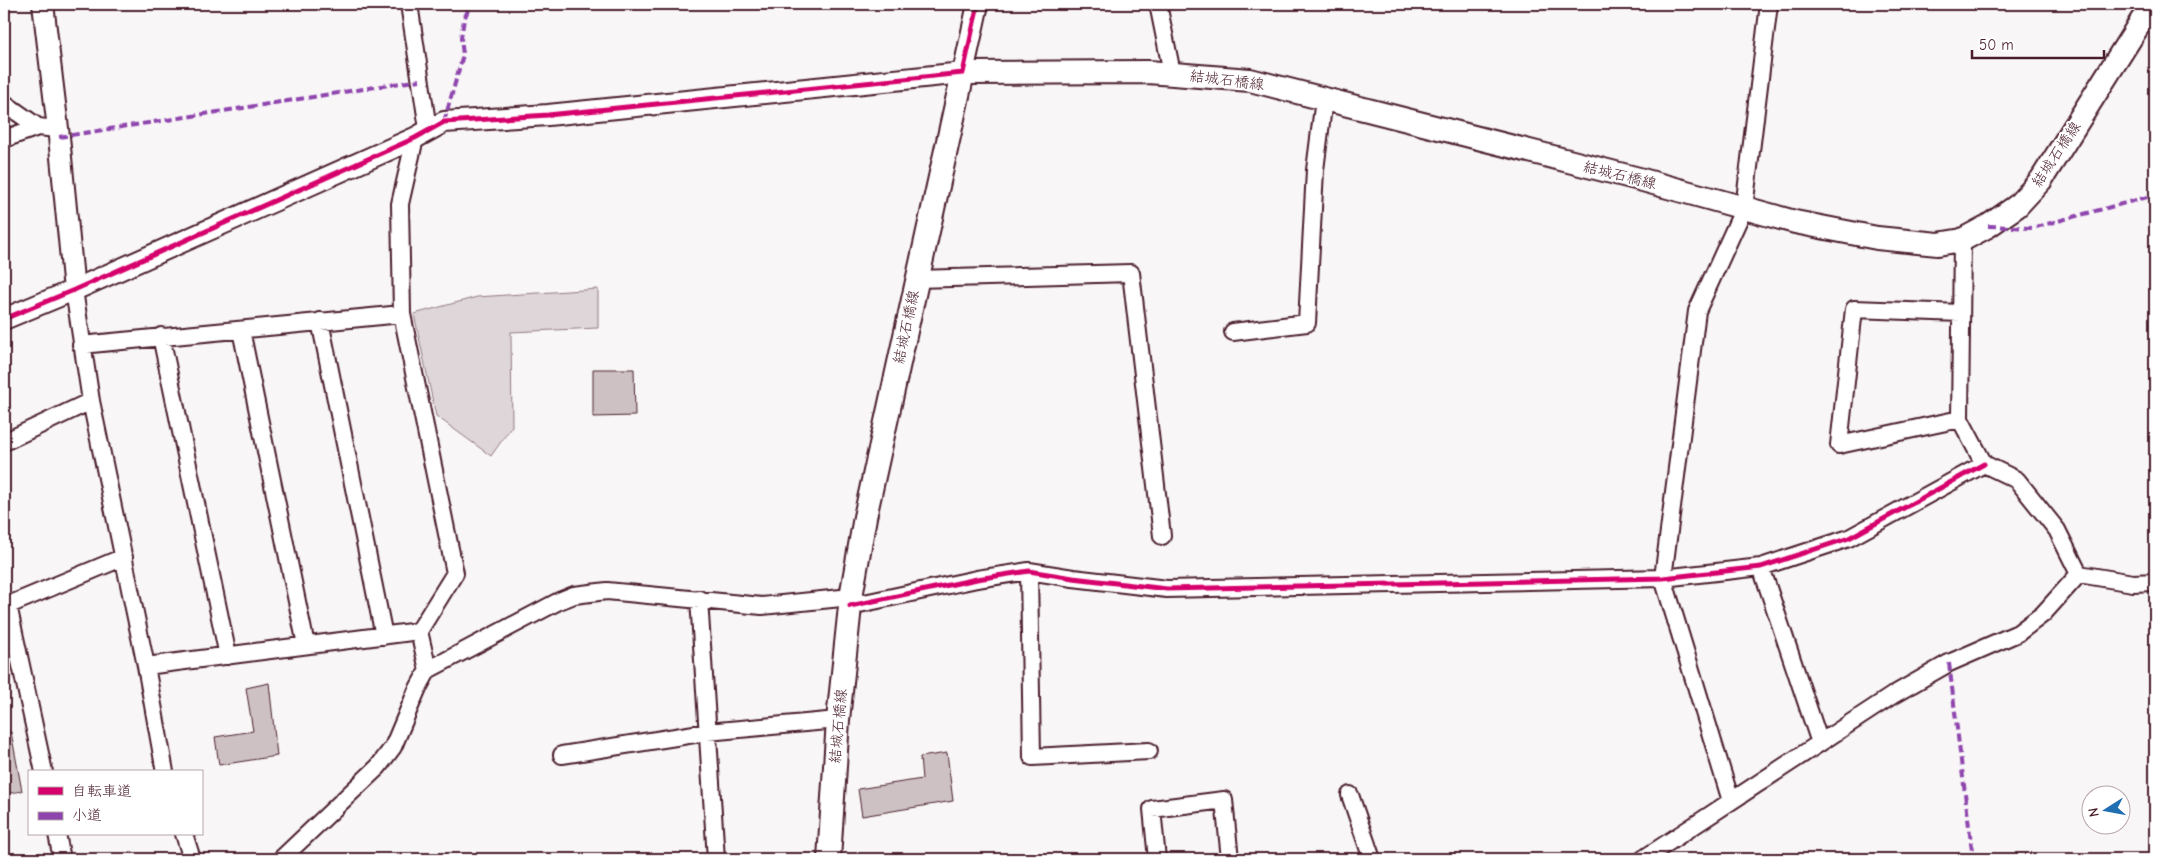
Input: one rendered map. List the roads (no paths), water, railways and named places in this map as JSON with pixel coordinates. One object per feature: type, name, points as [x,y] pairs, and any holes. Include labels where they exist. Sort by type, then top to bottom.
[{"type":"main road","name":"結城石橋線","points":[[829,859],[838,720],[851,602],[865,516],[963,73],[1078,71],[1172,73],[1250,80],[1639,179],[1795,222],[1877,238],[1938,244],[1962,240],[1988,226],[2017,206],[2041,180],[2152,4]]},
{"type":"street","points":[[42,4],[48,128],[81,345],[90,401],[124,557],[165,770]]},
{"type":"street","points":[[408,4],[421,134],[400,204],[402,314],[455,574],[419,631],[428,670]]},
{"type":"street","points":[[4,319],[74,290],[444,122],[548,115],[963,73],[978,4]]},
{"type":"street","points":[[1158,4],[1172,73]]},
{"type":"street","points":[[1731,801],[1663,578],[1697,311],[1744,208],[1770,4]]},
{"type":"street","points":[[1233,332],[1307,323],[1315,170],[1324,99]]},
{"type":"street","points":[[4,103],[48,128]]},
{"type":"street","points":[[4,139],[48,128]]},
{"type":"street","points":[[1962,240],[1960,419],[1984,464],[2017,480],[2057,530],[2079,574]]},
{"type":"street","points":[[916,279],[1131,273],[1162,536]]},
{"type":"street","points":[[1960,419],[1839,445],[1854,309],[1961,313]]},
{"type":"street","points":[[81,345],[402,314]]},
{"type":"street","points":[[320,321],[384,636]]},
{"type":"street","points":[[241,330],[306,645]]},
{"type":"street","points":[[161,336],[228,656]]},
{"type":"street","points":[[4,442],[90,401]]},
{"type":"street","points":[[281,859],[378,767],[393,748],[417,690],[428,670],[559,601],[574,595],[607,591],[762,606],[851,602],[1029,571],[1168,589],[1663,578],[1761,567],[1849,538],[1984,464]]},
{"type":"street","points":[[44,770],[6,606],[124,557]]},
{"type":"street","points":[[1761,567],[1820,743]]},
{"type":"street","points":[[1029,571],[1032,757],[1149,751]]},
{"type":"street","points":[[2079,574],[2134,583],[2155,582]]},
{"type":"street","points":[[1643,859],[1892,695],[1949,663],[2018,634],[2043,614],[2079,574]]},
{"type":"street","points":[[699,599],[716,859]]},
{"type":"street","points":[[146,666],[419,631]]},
{"type":"street","points":[[562,754],[707,732],[838,720]]},
{"type":"street","points":[[1350,795],[1372,859]]},
{"type":"street","points":[[1157,859],[1152,809],[1224,800],[1230,859]]},
{"type":"street","points":[[57,836],[62,859]]},
{"type":"street","points":[[185,836],[192,859]]}]
